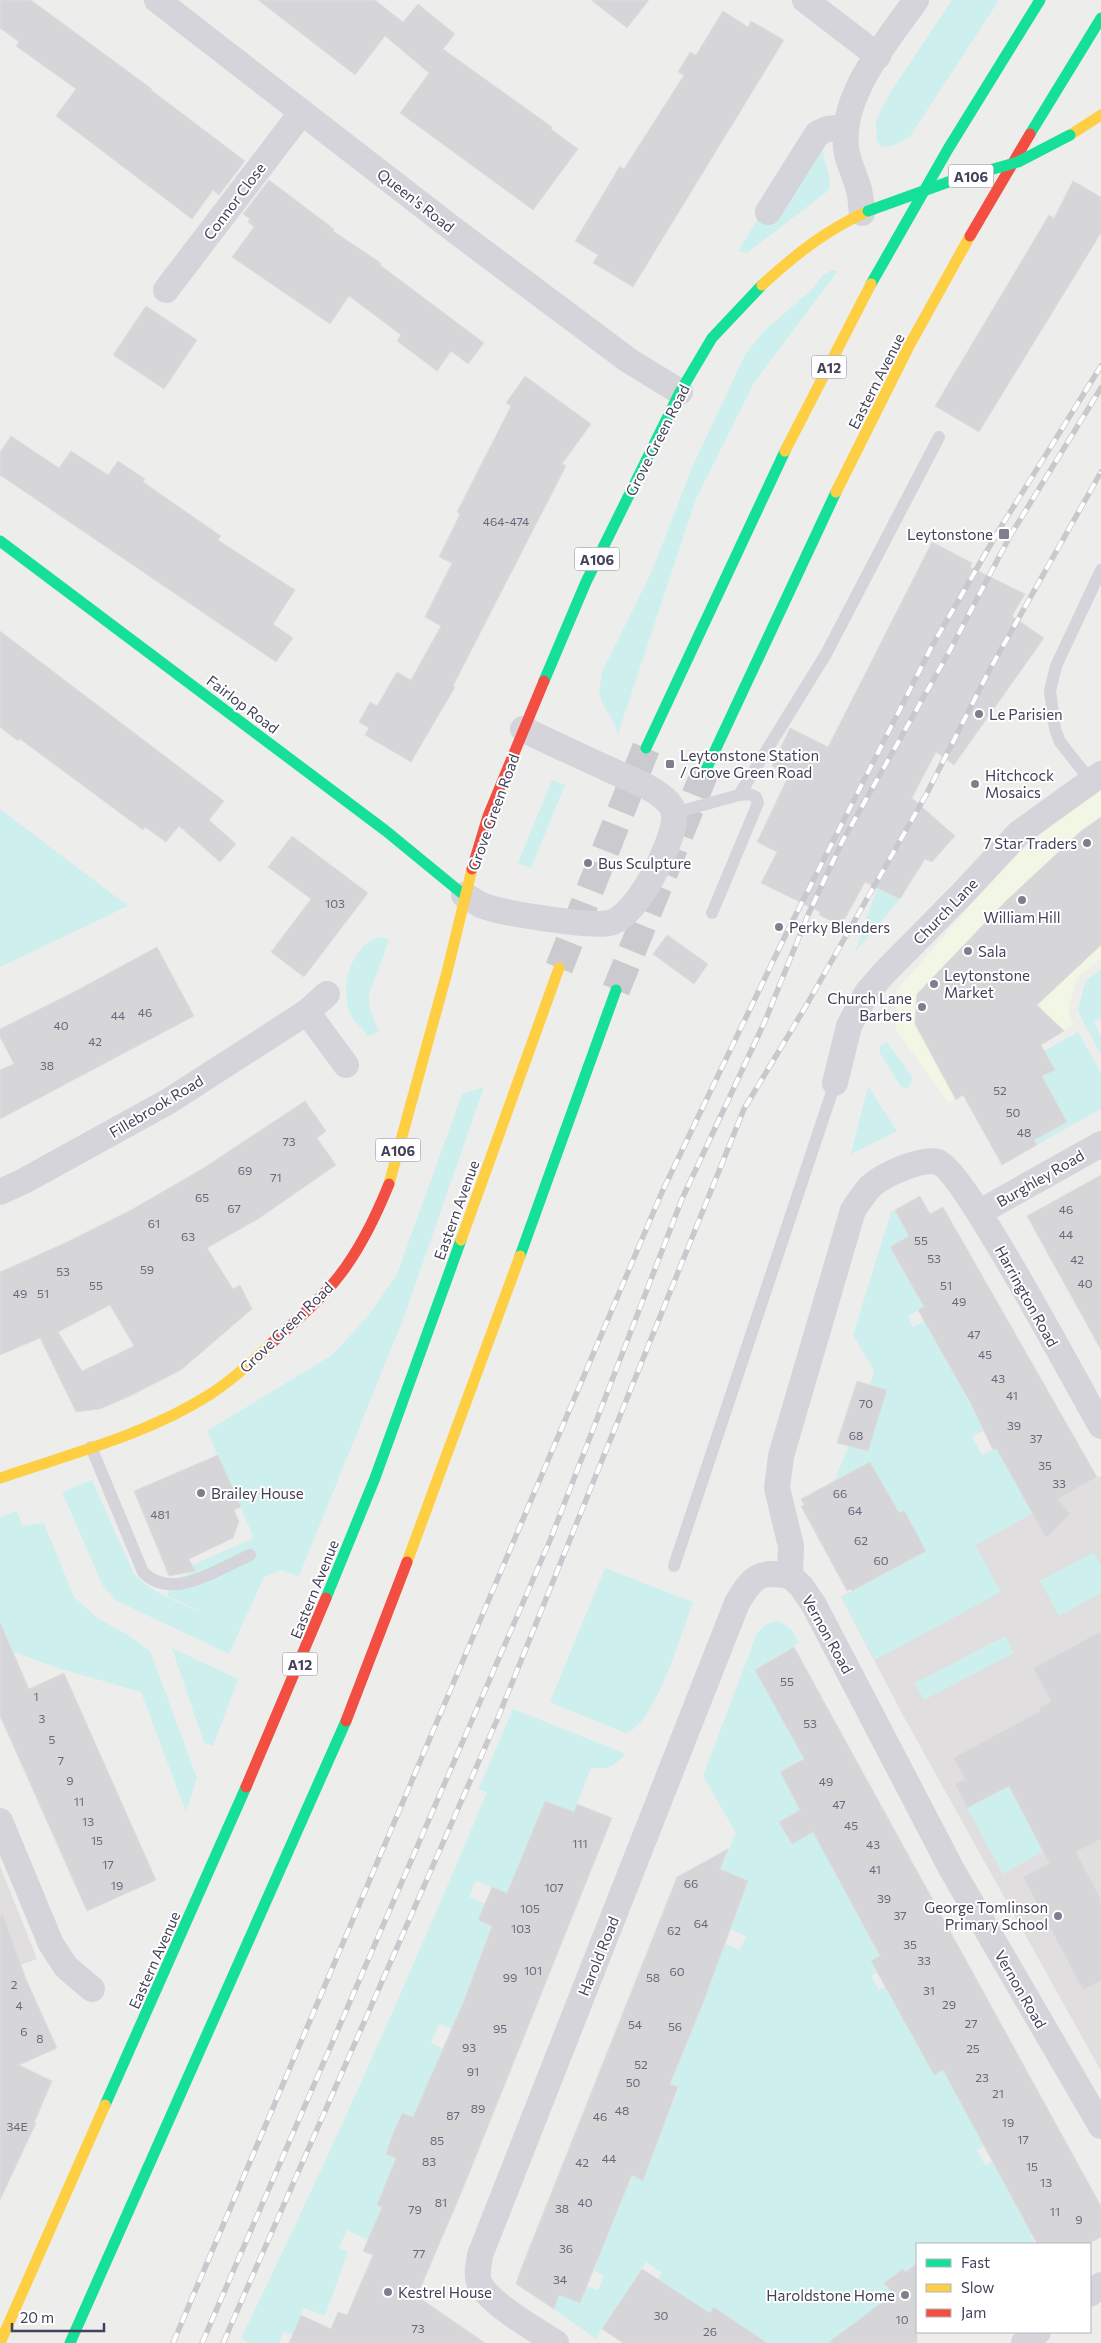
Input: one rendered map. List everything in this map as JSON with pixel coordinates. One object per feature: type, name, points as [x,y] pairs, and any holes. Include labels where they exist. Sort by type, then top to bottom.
[{"type":"main road","name":"A12","points":[[646,748],[808,406],[894,241],[1001,61],[1040,0]]},
{"type":"main road","name":"Eastern Avenue","points":[[704,772],[805,554],[904,358],[985,210],[1101,18]]},
{"type":"main road","name":"A106","points":[[865,212],[943,184],[1018,162],[1070,135],[1101,115]]},
{"type":"main road","name":"Grove Green Road","points":[[0,1478],[91,1447],[188,1408],[230,1380],[316,1302],[339,1276],[363,1241],[389,1185],[448,972],[464,895],[488,816],[586,582],[680,392],[712,338],[743,303],[799,251],[842,222],[865,212]]},
{"type":"main road","name":"Fairlop Road","points":[[0,541],[386,831],[464,895]]},
{"type":"main road","name":"Eastern Avenue","points":[[0,2343],[298,1669],[375,1478],[559,968]]},
{"type":"main road","points":[[70,2343],[339,1739],[432,1499],[616,990]]},
{"type":"street","name":"Queen's Road","points":[[157,0],[628,360],[680,392]]},
{"type":"street","points":[[805,0],[878,56]]},
{"type":"street","points":[[865,212],[847,153],[846,127],[856,92],[916,0]]},
{"type":"street","name":"Connor Close","points":[[166,290],[302,112]]},
{"type":"street","points":[[768,212],[817,134],[826,129],[846,127]]},
{"type":"street","points":[[464,895],[480,905],[516,914],[608,923],[622,918],[646,889],[659,863],[674,821],[674,813],[669,804],[647,787],[523,729]]},
{"type":"street","name":"Church Lane","points":[[834,1083],[849,1026],[866,994],[883,974],[1019,833],[1096,777]]},
{"type":"street","name":"Fillebrook Road","points":[[0,1192],[24,1181],[168,1100],[307,1012],[327,994]]},
{"type":"street","points":[[307,1012],[346,1065]]},
{"type":"street","name":"Burghley Road","points":[[980,1212],[1101,1144]]},
{"type":"street","name":"Harrington Road","points":[[790,1576],[791,1546],[777,1488],[781,1456],[853,1210],[872,1186],[893,1173],[929,1160],[938,1162],[948,1168],[980,1212],[1101,1426]]},
{"type":"street","name":"Harold Road","points":[[556,2343],[495,2301],[479,2282],[480,2255],[737,1603],[749,1583],[762,1574],[774,1573],[790,1576]]},
{"type":"street","name":"Vernon Road","points":[[790,1576],[801,1586],[814,1605],[952,1870],[1101,2126]]},
{"type":"street","points":[[0,1821],[51,1944],[66,1967],[92,1990]]},
{"type":"street","points":[[1091,2293],[1101,2285]]},
{"type":"street","points":[[1024,2343],[1037,2333]]},
{"type":"lane","points":[[739,795],[826,654],[939,437]]},
{"type":"lane","points":[[1096,777],[1060,742],[1055,729],[1050,691],[1056,666],[1101,570]]},
{"type":"lane","points":[[674,813],[739,795],[749,794],[756,797],[758,803],[712,913]]},
{"type":"lane","points":[[674,1566],[834,1083]]},
{"type":"lane","points":[[91,1447],[142,1572],[152,1581],[170,1586],[184,1584],[250,1555]]},
{"type":"shaded area","points":[[952,0],[999,0],[909,138],[892,146],[882,147],[877,141],[876,120],[890,93]]},
{"type":"shaded area","points":[[821,141],[830,180],[829,190],[747,253],[738,251],[761,214]]},
{"type":"shaded area","points":[[832,270],[838,271],[754,383],[696,499],[618,734],[611,717],[602,703],[599,692],[602,672],[652,571],[694,463],[745,355],[764,331],[811,290],[823,275]]},
{"type":"shaded area","points":[[552,780],[565,785],[531,868],[518,863]]},
{"type":"shaded area","points":[[1101,789],[1101,958],[1077,978],[1068,1012],[1074,1024],[1023,1056],[1026,1061],[949,1103],[896,1030],[896,991],[1018,854],[1077,803]]},
{"type":"shaded area","points":[[0,809],[128,906],[0,967]]},
{"type":"shaded area","points":[[877,888],[900,899],[855,952]]},
{"type":"shaded area","points":[[382,937],[389,940],[369,994],[369,1006],[379,1032],[367,1036],[353,1018],[348,1006],[346,987],[351,967],[360,949],[374,939]]},
{"type":"shaded area","points":[[1101,969],[1101,1019],[1094,1022],[1101,1037],[1101,1055],[1078,1011],[1085,982]]},
{"type":"shaded area","points":[[1078,1032],[1101,1073],[1101,1109],[1037,1145],[1033,1139],[1066,1122],[1035,1080],[1055,1070],[1044,1051]]},
{"type":"shaded area","points":[[887,1042],[912,1077],[913,1080],[908,1088],[901,1087],[880,1053],[880,1047]]},
{"type":"shaded area","points":[[868,1086],[897,1131],[851,1154]]},
{"type":"shaded area","points":[[484,1087],[404,1317],[299,1576],[280,1570],[264,1577],[229,1654],[117,1601],[103,1586],[62,1492],[92,1480],[134,1574],[159,1593],[206,1614],[167,1596],[171,1581],[194,1571],[192,1565],[254,1538],[207,1431],[332,1355],[368,1316],[397,1274],[462,1094]]},
{"type":"shaded area","points":[[895,1210],[905,1228],[913,1233],[890,1247],[924,1307],[908,1316],[913,1327],[925,1321],[977,1417],[1014,1414],[972,1437],[982,1455],[996,1448],[1060,1498],[975,1545],[1001,1592],[875,1660],[841,1597],[926,1550],[903,1511],[861,1534],[834,1481],[849,1446],[867,1452],[887,1390],[870,1384],[874,1371],[853,1335],[891,1212]]},
{"type":"shaded area","name":"George Tomlinson Primary School","points":[[1100,1476],[1101,2071],[905,1719],[841,1597],[966,1529],[975,1545]]},
{"type":"shaded area","points":[[16,1511],[23,1526],[44,1523],[74,1597],[96,1617],[131,1637],[150,1651],[197,1778],[186,1812],[141,1692],[58,1668],[0,1647],[0,1517]]},
{"type":"shaded area","points":[[1094,1552],[1101,1565],[1101,1593],[1059,1616],[1040,1581]]},
{"type":"shaded area","points":[[605,1568],[693,1602],[675,1655],[657,1697],[647,1714],[636,1727],[625,1733],[550,1702]]},
{"type":"shaded area","points":[[779,1621],[791,1629],[799,1642],[794,1647],[755,1670],[805,1758],[780,1772],[788,1787],[825,1796],[779,1822],[792,1844],[813,1832],[880,1956],[878,1972],[871,1976],[879,1990],[920,1968],[901,2016],[934,2075],[943,2070],[985,2146],[977,2150],[985,2165],[1018,2148],[1032,2233],[1030,2234],[1034,2243],[916,2243],[916,2286],[903,2269],[884,2283],[899,2302],[848,2343],[736,2343],[745,2328],[714,2307],[690,2343],[638,2310],[662,2273],[646,2262],[596,2339],[554,2309],[559,2295],[580,2284],[598,2290],[604,2275],[594,2271],[600,2255],[592,2251],[598,2237],[606,2239],[619,2209],[589,2196],[625,2193],[633,2175],[613,2135],[654,2151],[661,2133],[644,2095],[672,2106],[679,2088],[670,2084],[713,1977],[682,1964],[723,1943],[740,1950],[746,1936],[725,1927],[720,1869],[736,1833],[703,1776],[756,1636],[765,1625]]},
{"type":"shaded area","points":[[1005,1636],[1014,1653],[924,1700],[915,1683]]},
{"type":"shaded area","points":[[172,1648],[238,1679],[213,1746],[204,1743]]},
{"type":"shaded area","points":[[513,1709],[626,1754],[610,1767],[591,1768],[574,1812],[545,1801],[532,1833],[537,1904],[476,1881],[469,1897],[485,1904],[478,1921],[523,1938],[487,1939],[475,1972],[505,1985],[455,2030],[439,2024],[431,2043],[446,2050],[447,2131],[401,2113],[386,2154],[430,2171],[426,2183],[391,2170],[377,2205],[411,2219],[368,2240],[347,2230],[339,2248],[348,2252],[325,2316],[304,2308],[292,2335],[284,2331],[279,2343],[249,2343],[241,2338],[337,2135],[428,1930],[487,1792],[478,1790]]},
{"type":"shaded area","points":[[1007,1783],[1034,1834],[1046,1850],[1003,1874],[967,1808]]},
{"type":"shaded area","points":[[0,1866],[37,1959],[0,1972]]},
{"type":"building","points":[[0,0],[31,0],[152,89],[245,161],[219,195],[213,190],[192,219],[56,116],[76,89],[16,46],[19,42],[0,28]]},
{"type":"building","points":[[258,0],[375,0],[403,22],[418,4],[455,34],[443,49],[552,127],[551,129],[578,149],[533,210],[400,113],[429,73],[385,36],[355,75]]},
{"type":"building","points":[[591,0],[649,0],[627,28]]},
{"type":"building","points":[[723,11],[748,27],[751,21],[784,40],[633,287],[593,263],[598,255],[575,241],[620,166],[624,169],[684,75],[678,72],[690,52],[696,55]]},
{"type":"building","points":[[269,180],[334,229],[333,231],[381,263],[380,265],[484,343],[468,364],[451,351],[437,371],[397,341],[401,335],[349,296],[330,324],[232,257],[254,227],[248,222],[250,219],[243,214]]},
{"type":"building","points":[[1073,181],[1101,197],[1101,233],[979,432],[935,406],[1049,215],[1054,218]]},
{"type":"building","points":[[146,306],[197,340],[164,389],[113,355]]},
{"type":"building","points":[[525,376],[591,424],[562,464],[566,466],[453,686],[455,687],[411,762],[365,735],[369,728],[359,722],[370,702],[377,706],[397,672],[411,680],[441,626],[425,617],[452,563],[439,557],[460,514],[457,512],[511,406],[506,403]]},
{"type":"building","points":[[11,436],[59,468],[71,451],[108,475],[118,461],[145,479],[143,482],[221,536],[218,540],[295,590],[273,624],[293,638],[276,662],[0,475],[0,452]]},
{"type":"building","points":[[932,542],[972,563],[970,567],[1025,594],[1012,616],[1044,638],[954,765],[936,752],[912,798],[955,836],[932,862],[925,859],[900,899],[865,882],[841,926],[819,915],[820,912],[761,883],[777,852],[757,842],[789,775],[772,766],[790,728],[828,747]]},
{"type":"building","points":[[0,631],[224,801],[209,820],[236,844],[220,862],[179,826],[166,842],[145,827],[143,830],[20,739],[18,741],[0,727]]},
{"type":"building","points":[[1101,817],[1101,945],[1037,1005],[1064,1031],[1041,1045],[1055,1070],[1042,1076],[1067,1122],[1034,1140],[1037,1145],[1002,1165],[963,1095],[956,1100],[915,1024],[917,994],[1006,901],[1080,832]]},
{"type":"building","points":[[292,836],[368,893],[304,977],[271,952],[311,899],[268,867]]},
{"type":"building","points":[[667,935],[708,964],[694,984],[653,954]]},
{"type":"building","points":[[157,947],[194,1016],[0,1119],[0,1070],[14,1064],[0,1037],[0,1029]]},
{"type":"building","points":[[305,1101],[326,1131],[317,1138],[336,1165],[258,1219],[207,1248],[233,1289],[240,1285],[252,1309],[181,1370],[100,1409],[76,1412],[40,1338],[0,1355],[0,1272],[65,1243],[131,1210],[202,1169]],"holes":[[[110,1305],[134,1346],[82,1371],[58,1332]]]},
{"type":"building","points":[[1101,1175],[1101,1350],[1027,1216]]},
{"type":"building","points":[[920,1196],[930,1214],[943,1207],[1097,1477],[1058,1499],[1070,1514],[1046,1538],[996,1448],[993,1450],[971,1404],[918,1310],[924,1307],[890,1247],[909,1236],[895,1210]]},
{"type":"building","points":[[857,1381],[887,1390],[868,1451],[837,1443]]},
{"type":"building","points":[[218,1455],[241,1507],[234,1510],[239,1522],[233,1538],[189,1559],[195,1571],[169,1576],[134,1491]]},
{"type":"building","points":[[870,1462],[899,1513],[904,1510],[926,1551],[852,1591],[851,1589],[847,1591],[801,1506],[804,1505],[801,1499]]},
{"type":"building","points":[[0,1622],[29,1689],[64,1673],[156,1880],[87,1911],[0,1716]]},
{"type":"building","points":[[1101,1631],[1101,1839],[1076,1852],[1101,1899],[1101,1981],[1083,1990],[1023,1877],[1049,1863],[1009,1786],[967,1808],[955,1784],[965,1779],[953,1758],[1040,1711],[1039,1708],[1051,1701],[1033,1668]]},
{"type":"building","points":[[794,1647],[1101,2206],[1101,2237],[1090,2243],[1036,2243],[943,2070],[934,2075],[871,1961],[880,1956],[813,1832],[792,1844],[779,1822],[800,1810],[780,1772],[804,1759],[755,1670]]},
{"type":"building","points":[[545,1801],[574,1812],[577,1804],[612,1818],[462,2191],[417,2296],[485,2343],[289,2343],[301,2315],[331,2329],[338,2312],[347,2315],[373,2255],[363,2251],[382,2207],[377,2205],[396,2158],[386,2154],[392,2136],[402,2113],[413,2117],[463,2003],[492,1926],[478,1920],[492,1887],[507,1893]]},
{"type":"building","points":[[728,1849],[720,1869],[748,1881],[703,2003],[670,2084],[678,2087],[643,2181],[632,2175],[580,2303],[559,2295],[554,2309],[516,2284],[521,2269],[677,1877]]},
{"type":"building","points":[[0,1915],[3,1915],[26,1979],[57,2048],[19,2065],[52,2081],[34,2123],[36,2123],[0,2200]]},
{"type":"building","points":[[916,2264],[917,2343],[828,2343],[893,2294],[884,2283],[903,2269],[906,2272]]},
{"type":"building","points":[[642,2269],[710,2313],[714,2307],[767,2343],[623,2343],[602,2329]]},
{"type":"tunnel","points":[[559,968],[646,748]]},
{"type":"tunnel","points":[[616,990],[705,772]]},
{"type":"railway","points":[[173,2343],[662,1192],[788,930],[932,646],[999,530],[1101,366]]},
{"type":"railway","points":[[202,2343],[551,1538],[682,1199],[765,1021],[808,915],[842,842],[949,652],[1010,536],[1101,388]]},
{"type":"railway","points":[[223,2343],[497,1720],[744,1109],[806,1006],[926,795],[990,669],[1101,472]]},
{"type":"traffic: fast","points":[[871,284],[948,149],[1040,0]]},
{"type":"traffic: fast","points":[[1030,134],[1101,18]]},
{"type":"traffic: fast","points":[[868,211],[951,181],[1018,162],[1070,135]]},
{"type":"traffic: fast","points":[[544,681],[586,582],[680,392],[712,338],[762,285]]},
{"type":"traffic: fast","points":[[646,748],[785,451]]},
{"type":"traffic: fast","points":[[705,772],[836,492]]},
{"type":"traffic: fast","points":[[0,541],[386,831],[464,895]]},
{"type":"traffic: fast","points":[[520,1256],[616,990]]},
{"type":"traffic: fast","points":[[326,1598],[375,1478],[461,1240]]},
{"type":"traffic: fast","points":[[70,2343],[346,1721]]},
{"type":"traffic: fast","points":[[105,2105],[246,1787]]},
{"type":"traffic: slow","points":[[1070,135],[1101,115]]},
{"type":"traffic: slow","points":[[762,285],[812,243],[838,226],[868,211]]},
{"type":"traffic: slow","points":[[836,492],[909,346],[970,236]]},
{"type":"traffic: slow","points":[[785,451],[871,284]]},
{"type":"traffic: slow","points":[[389,1184],[447,972],[472,869]]},
{"type":"traffic: slow","points":[[461,1240],[559,968]]},
{"type":"traffic: slow","points":[[407,1562],[520,1256]]},
{"type":"traffic: slow","points":[[0,1478],[134,1433],[185,1409],[225,1384],[271,1344]]},
{"type":"traffic: slow","points":[[0,2343],[105,2105]]},
{"type":"traffic: jam","points":[[970,236],[1030,134]]},
{"type":"traffic: jam","points":[[472,869],[488,816],[544,681]]},
{"type":"traffic: jam","points":[[271,1344],[324,1294],[347,1265],[367,1232],[389,1184]]},
{"type":"traffic: jam","points":[[346,1721],[407,1562]]},
{"type":"traffic: jam","points":[[246,1787],[326,1598]]},
{"type":"place","name":"Leytonstone","points":[[1004,534]]},
{"type":"place","name":"Le Parisien","points":[[979,714]]},
{"type":"place","name":"Leytonstone Station / Grove Green Road","points":[[670,764]]},
{"type":"place","name":"Hitchcock Mosaics","points":[[975,784]]},
{"type":"place","name":"7 Star Traders","points":[[1087,843]]},
{"type":"place","name":"Bus Sculpture","points":[[588,863]]},
{"type":"place","name":"William Hill","points":[[1022,900]]},
{"type":"place","name":"Perky Blenders","points":[[779,927]]},
{"type":"place","name":"Sala","points":[[968,951]]},
{"type":"place","name":"Leytonstone Market","points":[[934,984]]},
{"type":"place","name":"Church Lane Barbers","points":[[922,1007]]},
{"type":"place","name":"Brailey House","points":[[201,1493]]},
{"type":"place","name":"George Tomlinson Primary School","points":[[1058,1916]]},
{"type":"place","name":"Kestrel House","points":[[388,2292]]},
{"type":"place","name":"Haroldstone Home","points":[[905,2295]]}]
